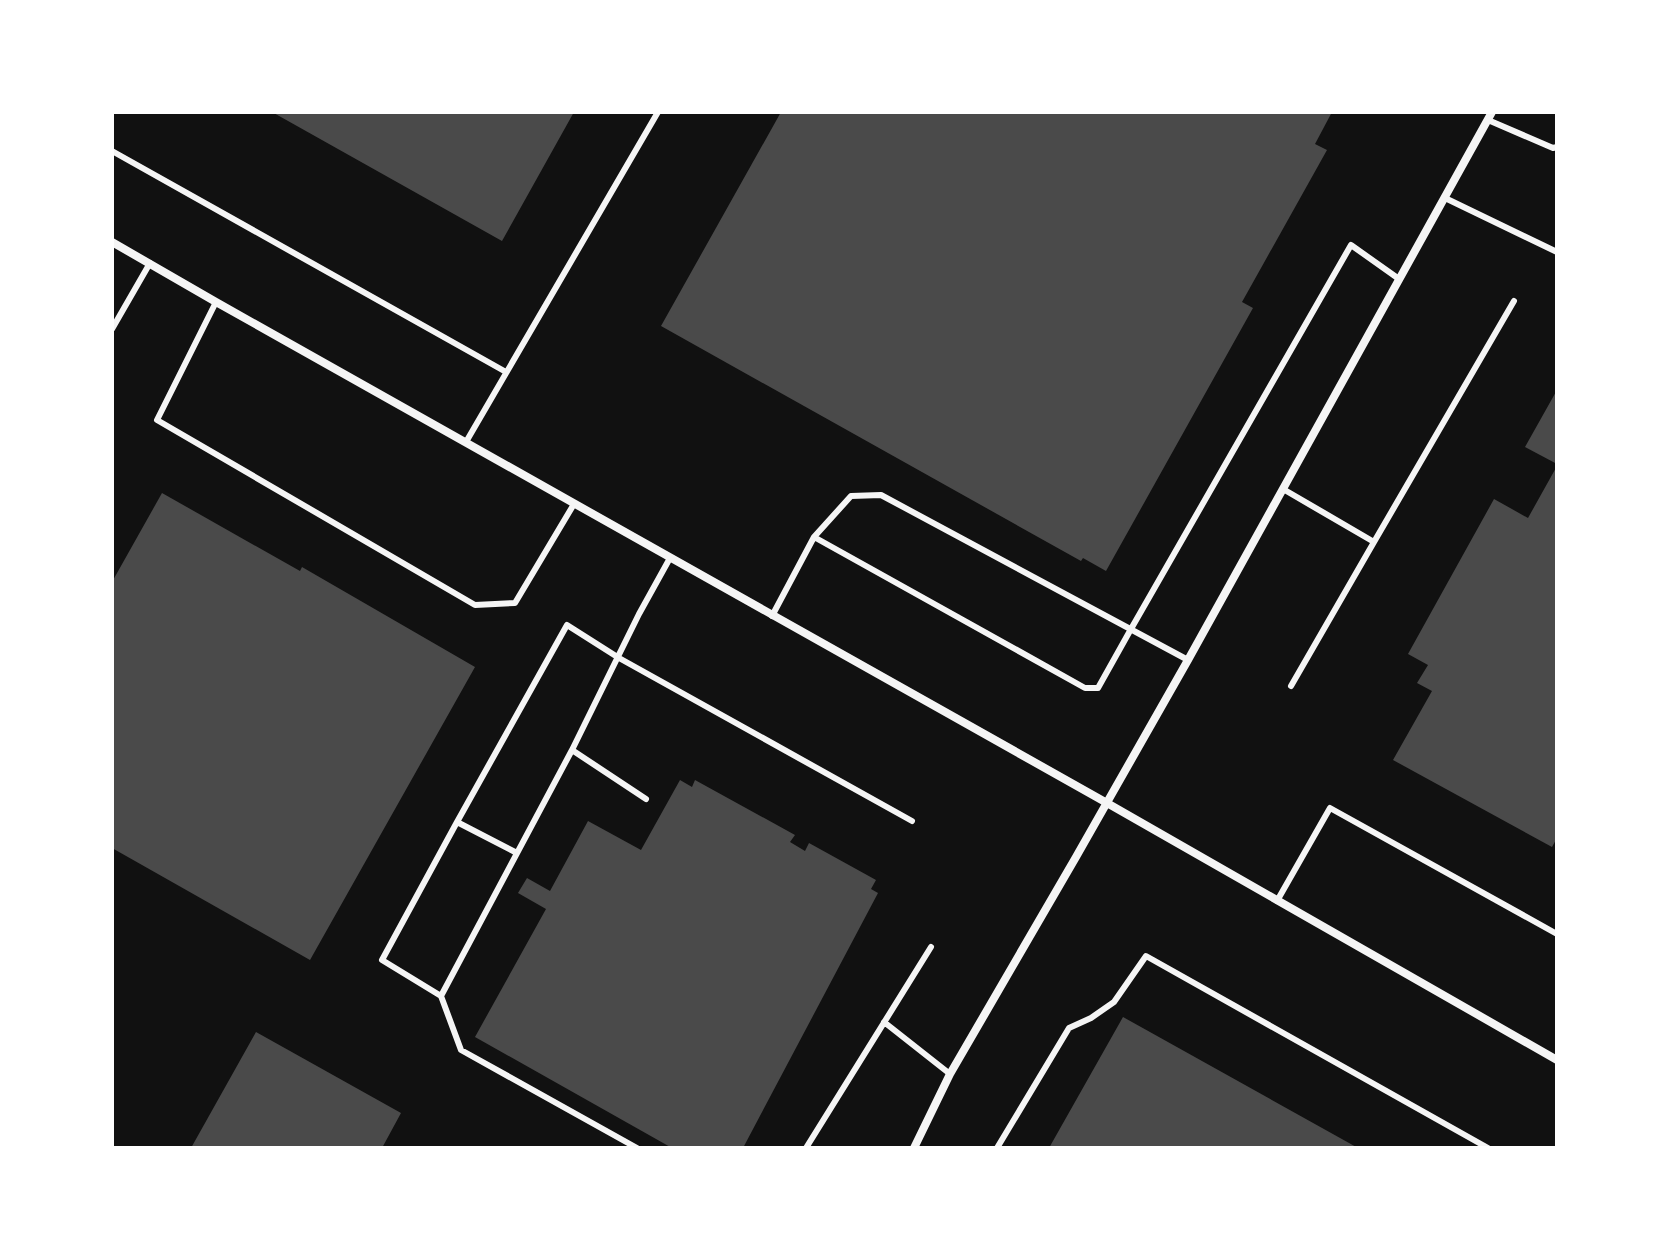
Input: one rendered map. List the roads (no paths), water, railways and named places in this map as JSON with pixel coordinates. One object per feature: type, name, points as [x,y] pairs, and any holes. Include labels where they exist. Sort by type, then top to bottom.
[{"type":"street","points":[[914,1148],[950,1074],[1188,660],[1490,116]]},
{"type":"street","points":[[112,242],[1557,1060]]},
{"type":"lane","points":[[466,442],[658,112]]},
{"type":"lane","points":[[1490,116],[1556,150]]},
{"type":"lane","points":[[112,151],[506,372]]},
{"type":"lane","points":[[1445,198],[1557,252]]},
{"type":"lane","points":[[814,537],[1085,688],[1098,688],[1351,245],[1399,279]]},
{"type":"lane","points":[[112,329],[150,263]]},
{"type":"lane","points":[[1291,686],[1514,301]]},
{"type":"lane","points":[[216,302],[157,420],[475,605],[515,603],[574,504]]},
{"type":"lane","points":[[1283,489],[1374,542]]},
{"type":"lane","points":[[772,616],[814,537],[851,496],[881,495],[1188,660]]},
{"type":"lane","points":[[441,996],[670,558]]},
{"type":"lane","points":[[637,1148],[461,1050],[441,996],[382,960],[567,625],[619,658],[912,821]]},
{"type":"lane","points":[[572,750],[646,799]]},
{"type":"lane","points":[[1277,901],[1330,808],[1557,934]]},
{"type":"lane","points":[[457,822],[517,853]]},
{"type":"lane","points":[[806,1148],[931,947]]},
{"type":"lane","points":[[997,1148],[1069,1028],[1114,1002],[1146,956],[1488,1148]]},
{"type":"lane","points":[[884,1022],[950,1074]]}]
